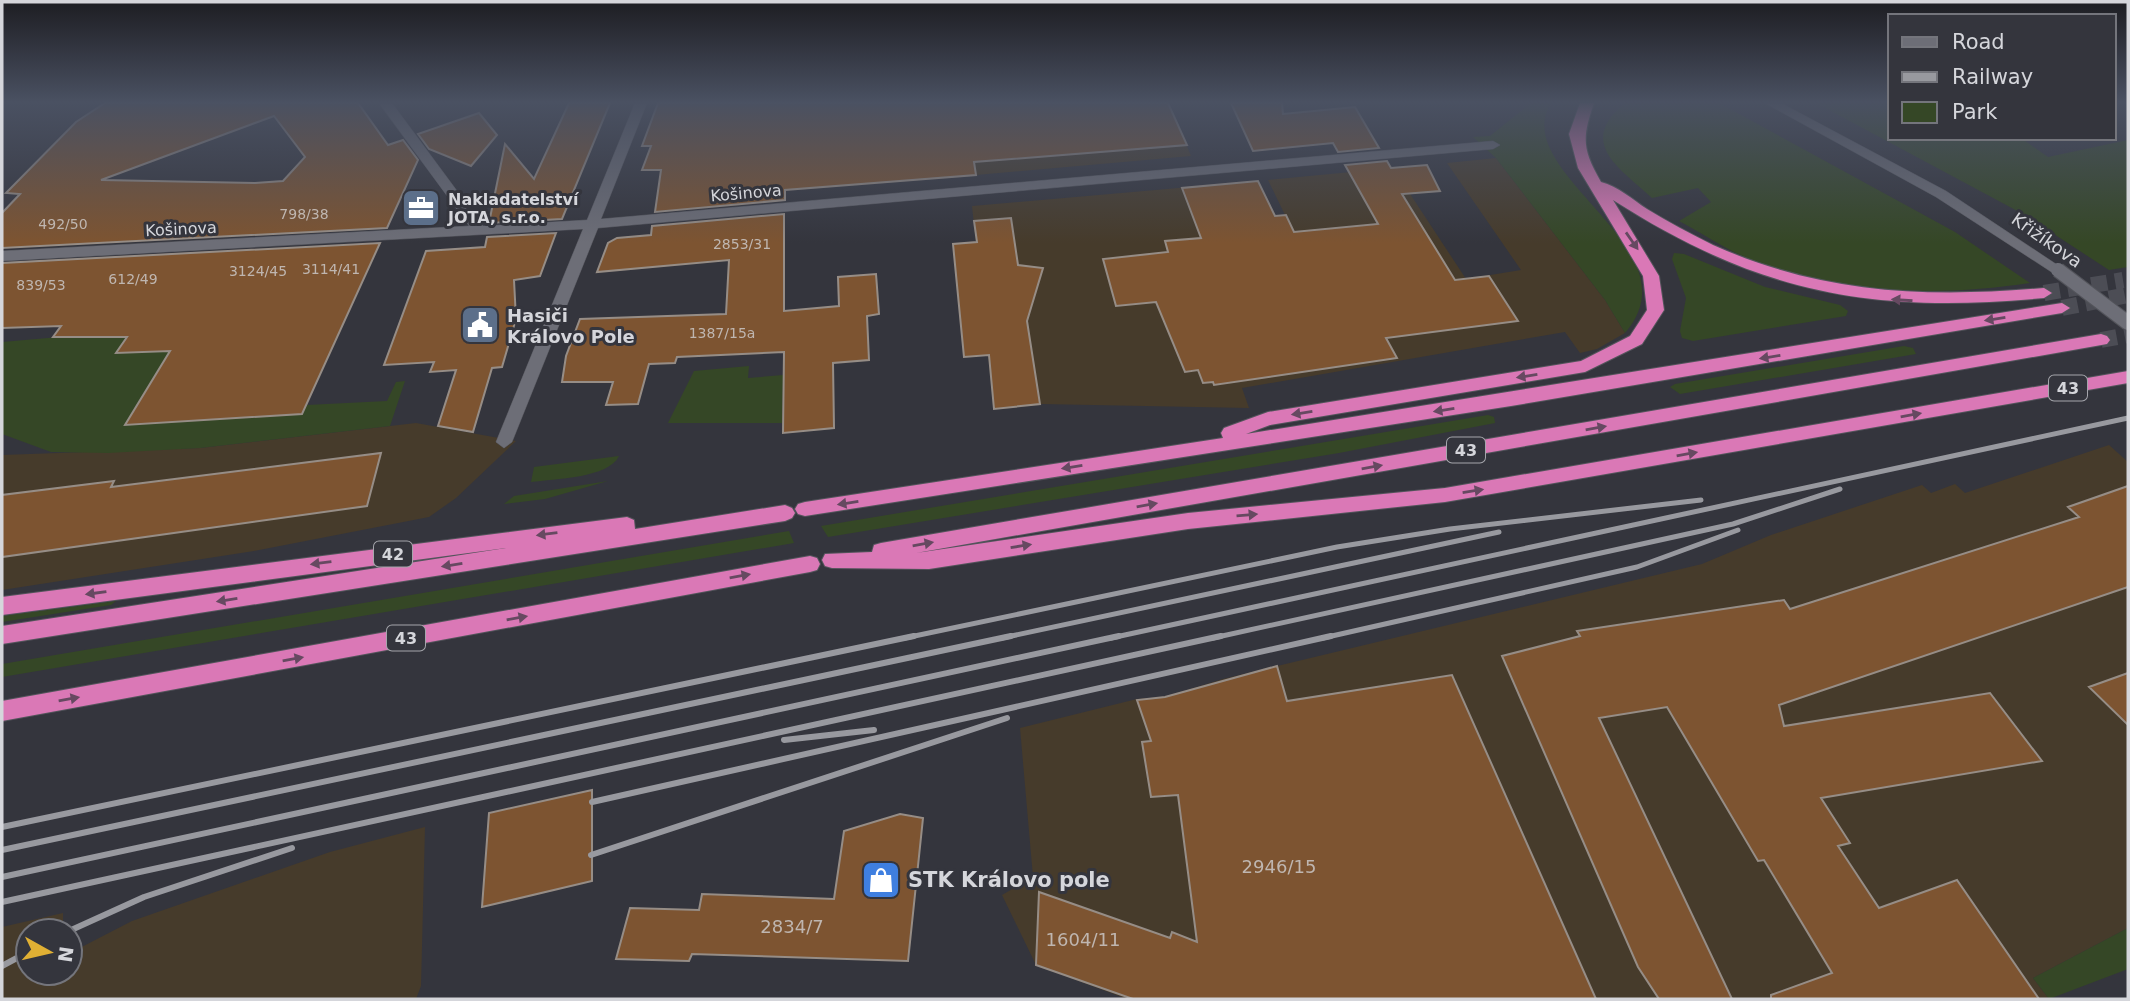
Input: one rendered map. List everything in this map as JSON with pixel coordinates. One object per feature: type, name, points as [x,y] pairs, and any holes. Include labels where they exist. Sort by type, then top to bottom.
[{"type":"highway","points":[[1188,448],[1268,419],[1572,369],[1610,357],[1637,340],[1652,320],[1655,285],[1642,256],[1580,157],[1578,150]]},
{"type":"highway","points":[[1597,183],[1647,217],[1707,250],[1810,286],[1857,295],[1925,302],[1976,301],[2044,293]]},
{"type":"highway","points":[[2,635],[1188,448],[1511,400],[2062,308]]},
{"type":"highway","name":"43","points":[[2101,340],[832,560],[929,561],[1161,525],[1411,499],[1547,478],[2128,377]]},
{"type":"highway","name":"42","points":[[2,606],[583,529],[795,511]]},
{"type":"highway","name":"43","points":[[2,711],[810,564]]},
{"type":"street","points":[[420,150],[479,230]]},
{"type":"street","points":[[504,442],[622,150]]},
{"type":"street","name":"Košinova","points":[[2,256],[592,225],[1440,150]]},
{"type":"street","name":"Křižíkova","points":[[1858,150],[1941,194],[2058,270],[2128,323]]},
{"type":"shaded area","points":[[973,150],[1188,150],[1191,156],[976,175]]},
{"type":"shaded area","points":[[1496,158],[1605,300],[1625,333],[1597,349],[1580,353],[1565,332],[1242,388],[1249,408],[1041,404],[994,409],[972,206],[1201,186],[1217,223],[1285,215],[1268,180],[1393,168],[1466,279],[1521,270],[1447,163]]},
{"type":"shaded area","points":[[416,423],[516,441],[456,498],[429,517],[254,551],[2,590],[2,455],[200,448]]},
{"type":"shaded area","points":[[2109,445],[2128,462],[2128,928],[2033,978],[2049,999],[1127,999],[1036,965],[1002,895],[1033,877],[1020,728],[1137,699],[1165,697],[1223,679],[1702,564],[1771,535],[1922,485],[1931,493],[1955,484],[1965,493]]},
{"type":"shaded area","points":[[425,827],[421,986],[416,999],[2,999],[2,927],[14,924],[14,987],[84,987],[84,946],[132,921],[330,852]]},
{"type":"shaded area","points":[[63,913],[63,917],[46,917]]},
{"type":"green space","points":[[1487,150],[1552,150],[1575,185],[1623,242],[1638,271],[1641,302],[1625,333],[1605,300]]},
{"type":"green space","points":[[1606,150],[1804,150],[1955,232],[2030,283],[1960,290],[1891,290],[1788,272],[1745,257],[1679,221],[1711,202],[1698,188],[1652,198],[1616,165]]},
{"type":"green space","points":[[1903,150],[2038,150],[2048,157],[2082,150],[2128,150],[2128,267],[2109,270],[2023,214]]},
{"type":"green space","points":[[1674,253],[1684,254],[1765,287],[1840,305],[1848,311],[1846,316],[1693,341],[1682,338],[1680,331],[1686,298],[1672,259]]},
{"type":"green space","points":[[73,334],[127,337],[116,353],[170,351],[126,425],[302,414],[307,405],[387,401],[396,382],[405,381],[390,426],[200,448],[108,453],[51,452],[2,434],[2,342]]},
{"type":"green space","points":[[1904,346],[1913,348],[1916,354],[1680,394],[1670,387],[1675,384]]},
{"type":"green space","points":[[749,366],[748,378],[783,375],[782,423],[668,423],[694,371]]},
{"type":"green space","points":[[1488,415],[1494,417],[1495,423],[1339,453],[828,537],[821,526]]},
{"type":"green space","points":[[619,456],[604,469],[593,473],[531,482],[534,467]]},
{"type":"green space","points":[[608,481],[545,499],[504,504],[514,496]]},
{"type":"green space","points":[[789,531],[794,543],[2,677],[2,664]]},
{"type":"green space","points":[[116,601],[111,605],[2,622],[2,616]]},
{"type":"green space","points":[[2128,928],[2128,969],[2049,999],[2033,978]]},
{"type":"building","points":[[49,150],[183,150],[101,180],[255,183],[283,181],[305,157],[299,150],[410,150],[418,160],[387,228],[2,248],[2,213],[20,194],[6,193]]},
{"type":"building","points":[[431,150],[485,150],[471,166]]},
{"type":"building","points":[[504,150],[510,150],[534,179],[547,150],[591,150],[562,219],[489,223]]},
{"type":"building","points":[[650,150],[1128,150],[974,162],[976,175],[785,190],[785,200],[655,212],[661,170],[642,170]]},
{"type":"building","points":[[1387,161],[1391,168],[1427,165],[1440,191],[1402,194],[1455,280],[1489,276],[1518,321],[1386,338],[1397,358],[1214,385],[1213,382],[1203,383],[1198,370],[1185,372],[1156,302],[1116,306],[1103,259],[1168,252],[1165,241],[1201,238],[1182,188],[1258,181],[1275,216],[1286,215],[1294,232],[1378,224],[1345,165]]},
{"type":"building","points":[[784,214],[784,311],[839,306],[838,277],[876,274],[879,314],[867,316],[869,360],[833,363],[834,428],[783,433],[784,352],[677,357],[675,363],[649,364],[638,404],[606,405],[613,382],[562,382],[566,356],[580,319],[726,314],[729,260],[597,272],[608,243],[617,238],[651,235],[652,226]]},
{"type":"building","points":[[1011,218],[1018,265],[1043,268],[1027,321],[1040,404],[994,409],[989,355],[964,357],[953,244],[977,242],[974,221]]},
{"type":"building","name":"Hasiči Královo Pole","points":[[556,233],[540,276],[514,280],[516,319],[502,367],[492,368],[473,432],[438,426],[456,370],[430,372],[434,362],[384,365],[426,251],[485,247],[487,237]]},
{"type":"building","points":[[380,243],[302,414],[125,425],[170,351],[116,353],[127,337],[53,337],[61,326],[2,328],[2,263]]},
{"type":"building","points":[[381,453],[367,506],[2,557],[2,495],[114,481],[111,487]]},
{"type":"building","points":[[2128,486],[2128,587],[1779,705],[1784,726],[1990,693],[2042,761],[1821,798],[1850,843],[1838,846],[1879,908],[1957,880],[2039,999],[1771,999],[1771,995],[1832,973],[1764,860],[1758,861],[1667,707],[1599,718],[1732,999],[1659,999],[1638,967],[1502,656],[1580,636],[1577,631],[1784,600],[1790,609],[2079,517],[2068,507]]},
{"type":"building","points":[[1277,666],[1287,701],[1452,675],[1596,999],[1133,999],[1036,965],[1039,892],[1170,938],[1172,932],[1197,942],[1178,795],[1151,797],[1142,742],[1151,741],[1137,700],[1165,697]]},
{"type":"building","points":[[2128,673],[2128,725],[2089,687]]},
{"type":"building","points":[[592,790],[592,881],[482,907],[489,813]]},
{"type":"building","points":[[900,814],[923,818],[908,961],[692,954],[689,961],[616,959],[630,908],[699,910],[702,894],[834,899],[844,831]]},
{"type":"tunnel","points":[[2044,293],[2123,280]]},
{"type":"tunnel","points":[[2062,308],[2128,295]]},
{"type":"tunnel","points":[[2101,340],[2128,335]]},
{"type":"railway","points":[[1111,638],[2128,418]]},
{"type":"railway","points":[[1213,638],[1733,524],[1840,489]]},
{"type":"railway","points":[[905,638],[1337,547],[1450,529],[1701,500]]},
{"type":"railway","points":[[1323,638],[1637,567],[1738,530]]},
{"type":"railway","points":[[1002,638],[1499,532]]},
{"type":"railway","points":[[2,827],[914,636]]},
{"type":"railway","points":[[2,850],[1011,636]]},
{"type":"railway","points":[[2,877],[1119,636]]},
{"type":"railway","points":[[2,902],[1221,636]]},
{"type":"railway","points":[[592,802],[1331,636]]},
{"type":"railway","points":[[591,855],[1007,718]]},
{"type":"railway","points":[[784,740],[874,730]]},
{"type":"railway","points":[[84,924],[144,897],[292,848]]},
{"type":"railway","points":[[2,966],[14,960]]},
{"type":"place","name":"Nakladatelství JOTA, s.r.o.","points":[[421,208]]},
{"type":"place","name":"Hasiči Královo Pole","points":[[480,325]]},
{"type":"place","name":"STK Královo pole","points":[[881,880]]}]
